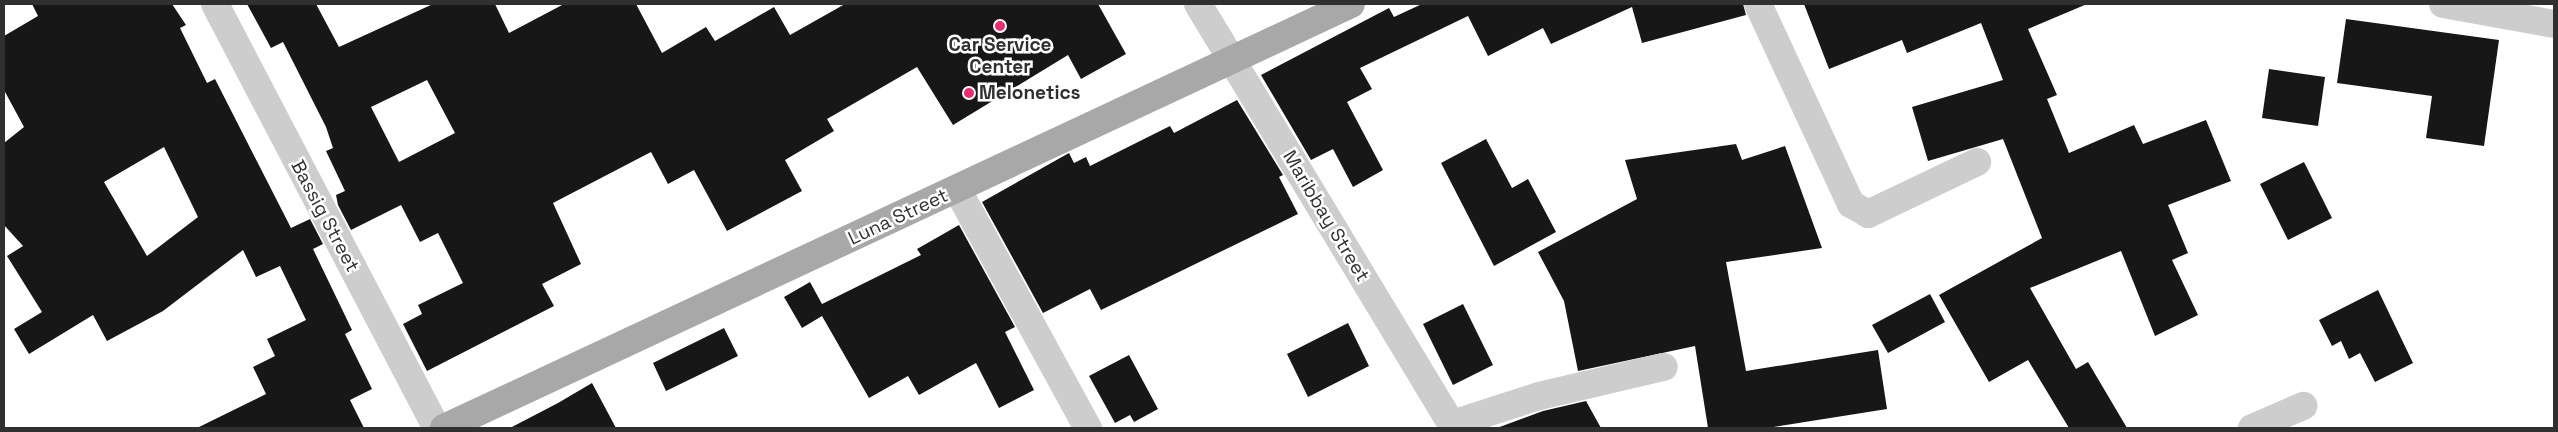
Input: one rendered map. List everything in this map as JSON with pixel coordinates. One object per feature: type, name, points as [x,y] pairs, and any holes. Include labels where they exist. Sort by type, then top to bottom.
[{"type":"main road","name":"Luna Street","points":[[444,428],[957,190],[1350,4]]},
{"type":"street","name":"Bassig Street","points":[[215,4],[437,428]]},
{"type":"street","name":"Maribbay Street","points":[[1198,4],[1453,426]]},
{"type":"street","points":[[1758,4],[1851,204],[1868,214],[1976,162]]},
{"type":"street","points":[[2443,4],[2554,24]]},
{"type":"street","points":[[957,190],[1088,428]]},
{"type":"street","points":[[1453,426],[1539,396],[1664,367]]},
{"type":"street","points":[[2252,428],[2303,406]]},
{"type":"building","points":[[32,4],[172,4],[186,25],[180,28],[207,83],[215,79],[291,228],[310,219],[323,244],[313,249],[352,330],[345,334],[372,389],[350,400],[364,428],[197,428],[266,394],[253,367],[275,356],[267,339],[306,320],[280,266],[256,277],[243,250],[163,311],[107,341],[93,315],[29,354],[14,329],[42,312],[7,256],[23,246],[4,225],[4,143],[24,127],[4,90],[4,36],[38,16]],"holes":[[[164,147],[198,217],[147,256],[104,182]]]},
{"type":"building","points":[[247,4],[316,4],[339,47],[433,4],[495,4],[509,33],[564,4],[636,4],[662,53],[706,27],[715,41],[774,7],[790,35],[845,4],[1098,4],[1126,54],[1081,79],[1068,55],[953,125],[917,67],[827,119],[834,131],[785,160],[802,191],[727,231],[694,170],[668,184],[651,152],[553,203],[581,264],[542,284],[554,306],[427,371],[403,324],[422,314],[418,305],[463,283],[438,233],[420,242],[401,205],[351,230],[338,205],[336,195],[345,191],[326,151],[333,148],[326,127],[283,42],[271,48]],"holes":[[[427,80],[455,133],[399,162],[371,107]]]},
{"type":"building","points":[[1422,4],[1743,4],[1746,15],[1642,43],[1632,7],[1551,44],[1543,28],[1488,56],[1468,16],[1360,68],[1372,89],[1347,102],[1383,170],[1353,187],[1333,149],[1311,160],[1261,75],[1389,8],[1394,17]]},
{"type":"building","points":[[1804,4],[2087,4],[2028,29],[2057,95],[2047,99],[2069,153],[2134,125],[2143,144],[2206,120],[2231,181],[2168,205],[2188,253],[2172,260],[2198,315],[2155,336],[2121,251],[2030,288],[2076,369],[2088,362],[2127,428],[2069,428],[2028,360],[1989,382],[1939,295],[2042,238],[2003,139],[1928,161],[1912,107],[2003,80],[1981,23],[1907,53],[1902,40],[1829,69]]},
{"type":"building","points":[[2346,19],[2499,40],[2484,146],[2426,138],[2432,96],[2337,83]]},
{"type":"building","points":[[2269,69],[2325,77],[2318,126],[2262,118]]},
{"type":"building","points":[[1237,100],[1283,175],[1279,177],[1298,214],[1101,310],[1090,289],[1043,313],[982,202],[1069,153],[1074,163],[1086,157],[1090,166],[1170,126],[1174,133]]},
{"type":"building","points":[[1486,139],[1512,188],[1528,179],[1556,232],[1494,266],[1441,163]]},
{"type":"building","points":[[1736,144],[1742,160],[1785,146],[1822,248],[1726,262],[1746,371],[1878,350],[1887,409],[1767,428],[1708,428],[1695,346],[1578,371],[1564,301],[1538,252],[1637,199],[1625,160]]},
{"type":"building","points":[[2304,162],[2332,218],[2288,240],[2260,184]]},
{"type":"building","points":[[959,225],[1015,327],[1005,332],[1034,390],[999,408],[976,363],[919,395],[908,376],[869,398],[822,316],[802,328],[784,297],[810,282],[822,304],[921,255],[917,249]]},
{"type":"building","points":[[2378,290],[2413,363],[2375,382],[2360,353],[2349,359],[2341,341],[2332,346],[2319,320]]},
{"type":"building","points":[[1930,294],[1945,322],[1888,353],[1872,325]]},
{"type":"building","points":[[1463,304],[1493,365],[1453,385],[1423,324]]},
{"type":"building","points":[[1348,323],[1369,366],[1308,397],[1287,354]]},
{"type":"building","points":[[724,328],[738,356],[666,391],[653,363]]},
{"type":"building","points":[[1129,355],[1158,409],[1134,422],[1130,415],[1115,423],[1089,376]]},
{"type":"building","points":[[592,383],[616,428],[510,428],[558,403]]},
{"type":"building","points":[[1586,401],[1601,428],[1497,428],[1543,411]]},
{"type":"place","name":"Car Service Center","points":[[1000,26]]},
{"type":"place","name":"Melonetics","points":[[969,93]]}]
